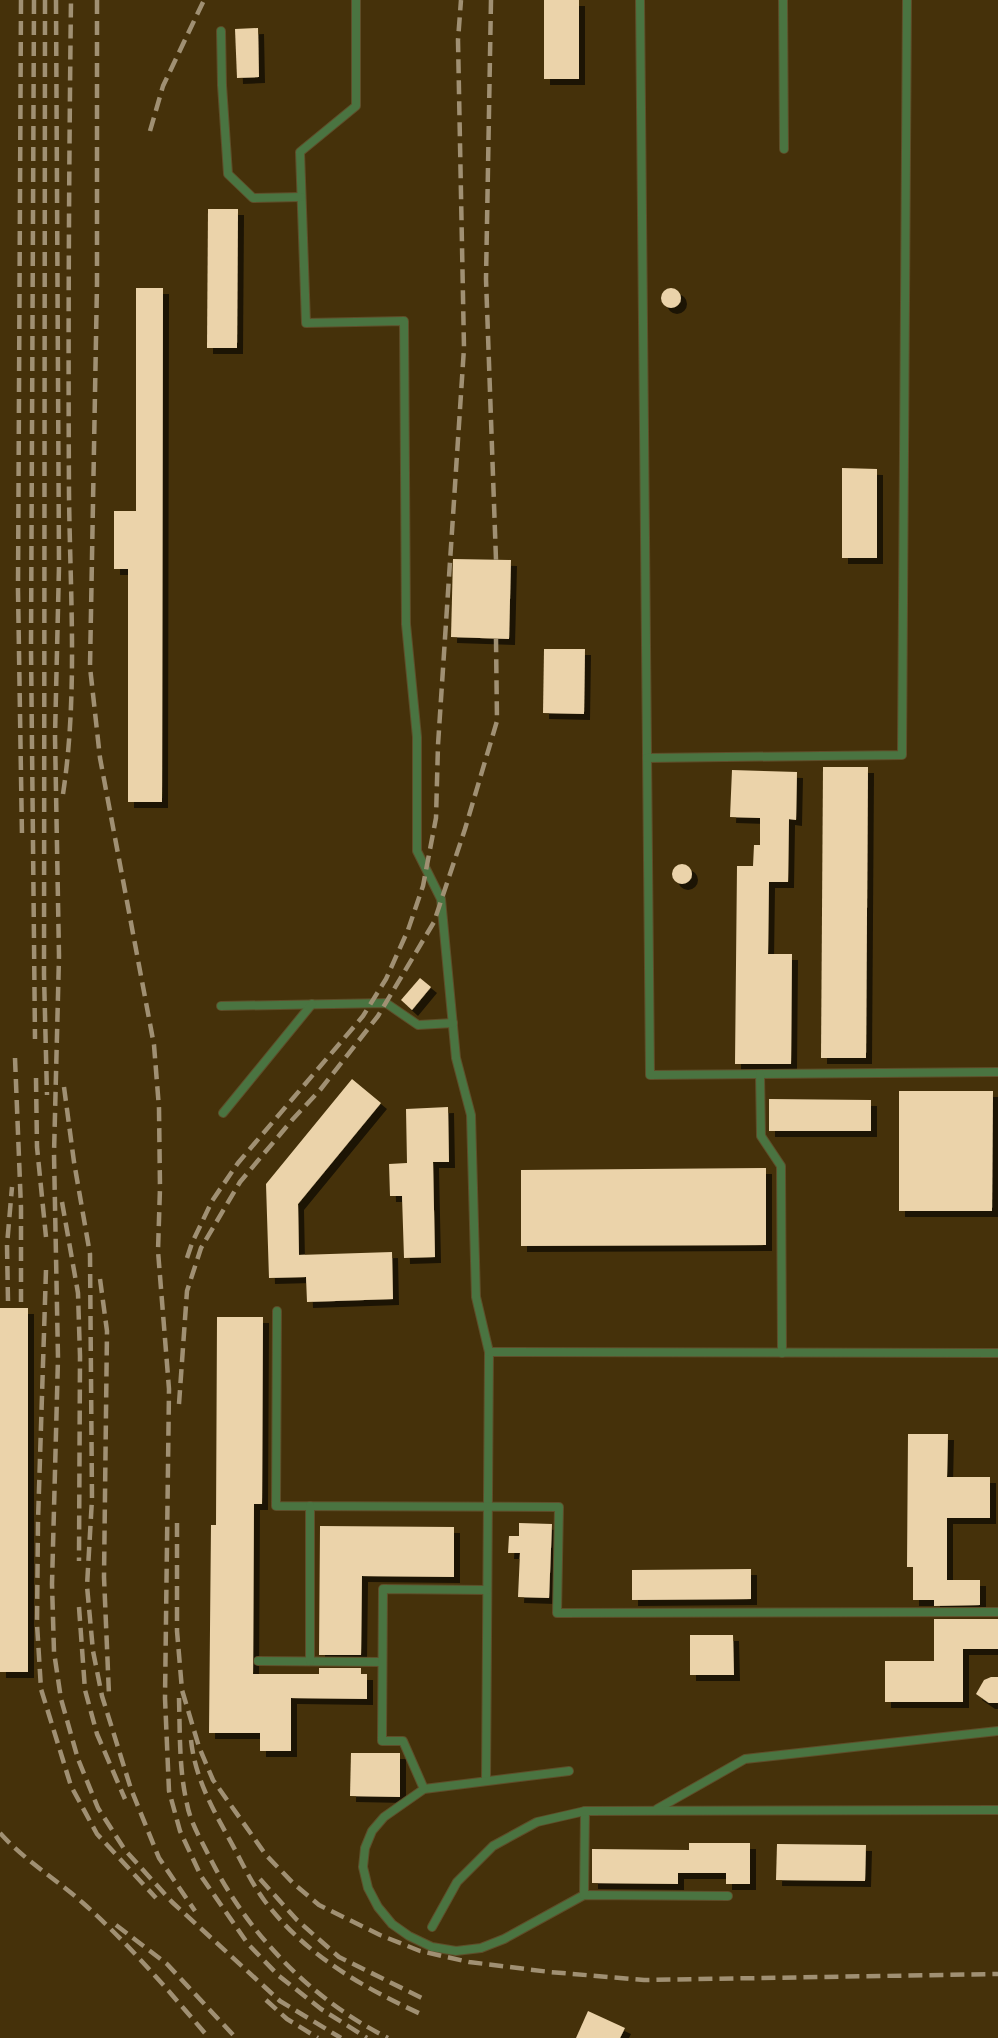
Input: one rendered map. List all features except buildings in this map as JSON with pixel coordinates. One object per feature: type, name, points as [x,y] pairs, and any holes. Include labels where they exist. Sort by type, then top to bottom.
[{"type":"lane","points":[[356,0],[356,106],[300,152],[306,323],[404,321],[406,624],[417,737],[417,851],[441,899],[456,1058],[471,1115],[476,1297],[489,1352],[486,1781]]},
{"type":"lane","points":[[640,0],[650,1075],[998,1072]]},
{"type":"lane","points":[[783,0],[784,149]]},
{"type":"lane","points":[[647,758],[902,755],[907,0]]},
{"type":"lane","points":[[220,31],[228,174],[253,198],[301,197]]},
{"type":"lane","points":[[221,1006],[386,1003],[418,1025],[453,1023]]},
{"type":"lane","points":[[223,1113],[312,1004]]},
{"type":"lane","points":[[760,1074],[761,1136],[781,1166],[782,1353]]},
{"type":"lane","points":[[277,1311],[276,1506],[559,1507],[557,1613],[998,1612]]},
{"type":"lane","points":[[489,1352],[998,1353]]},
{"type":"lane","points":[[310,1506],[310,1661]]},
{"type":"lane","points":[[424,1788],[403,1741],[382,1741],[383,1590],[487,1590]]},
{"type":"lane","points":[[258,1661],[382,1662]]},
{"type":"lane","points":[[655,1811],[745,1759],[998,1731]]},
{"type":"lane","points":[[569,1771],[424,1788],[384,1817],[372,1831],[365,1848],[363,1867],[368,1888],[391,1924],[432,1947],[456,1951],[481,1948],[504,1939],[584,1895],[728,1896]]},
{"type":"lane","points":[[432,1927],[457,1882],[493,1846],[537,1822],[585,1811],[998,1810]]},
{"type":"lane","points":[[584,1895],[585,1811]]},
{"type":"railway","points":[[21,0],[18,590],[22,836]]},
{"type":"railway","points":[[34,0],[31,648],[35,1039]]},
{"type":"railway","points":[[45,0],[44,975],[47,1095]]},
{"type":"railway","points":[[56,0],[59,566],[55,736],[59,956],[54,1154],[58,1358],[52,1584],[54,1652],[61,1699],[78,1759],[98,1808],[125,1850],[172,1902],[280,2001],[341,2038]]},
{"type":"railway","points":[[63,794],[72,681],[69,493],[71,0]]},
{"type":"railway","points":[[97,0],[97,284],[90,667],[100,758],[154,1045],[159,1108],[158,1251],[169,1389],[165,1698],[169,1791],[180,1831],[201,1876],[248,1944],[279,1976],[321,2009],[367,2038]]},
{"type":"railway","points":[[150,131],[163,86],[204,0]]},
{"type":"railway","points":[[187,1258],[212,1201],[238,1163],[363,1016],[386,979],[408,930],[423,886],[436,818],[438,745],[464,348],[458,40],[461,0]]},
{"type":"railway","points":[[491,0],[486,279],[496,560]]},
{"type":"railway","points":[[179,1404],[187,1291],[201,1248],[240,1182],[320,1090],[378,1016],[434,922],[497,721],[496,639]]},
{"type":"railway","points":[[15,1058],[21,1208],[21,1302]]},
{"type":"railway","points":[[36,1078],[37,1147],[46,1237]]},
{"type":"railway","points":[[64,1087],[90,1254],[92,1499],[87,1586],[93,1651],[102,1696],[131,1789],[159,1858],[195,1911]]},
{"type":"railway","points":[[8,1301],[7,1245],[12,1187]]},
{"type":"railway","points":[[62,1202],[78,1293],[79,1561]]},
{"type":"railway","points":[[46,1270],[38,1521],[37,1624],[41,1689],[71,1786],[97,1834],[156,1898]]},
{"type":"railway","points":[[100,1279],[107,1331],[104,1577],[109,1695]]},
{"type":"railway","points":[[177,1523],[177,1631],[182,1690],[199,1747],[213,1780],[266,1855],[319,1905],[420,1951],[469,1962],[550,1972],[644,1980],[998,1974]]},
{"type":"railway","points":[[79,1607],[85,1690],[97,1734],[125,1799]]},
{"type":"railway","points":[[179,1698],[181,1765],[188,1810],[223,1883],[241,1910],[283,1961],[332,2004],[388,2038]]},
{"type":"railway","points":[[191,1740],[200,1778],[215,1812],[254,1885],[280,1920],[336,1968],[423,2015]]},
{"type":"railway","points":[[0,1833],[19,1852],[83,1903],[116,1935],[164,1985],[209,2038]]},
{"type":"railway","points":[[260,1879],[297,1920],[339,1957],[426,2000]]},
{"type":"railway","points":[[116,1925],[167,1964],[236,2038]]},
{"type":"railway","points":[[266,2000],[287,2019],[318,2038]]}]
